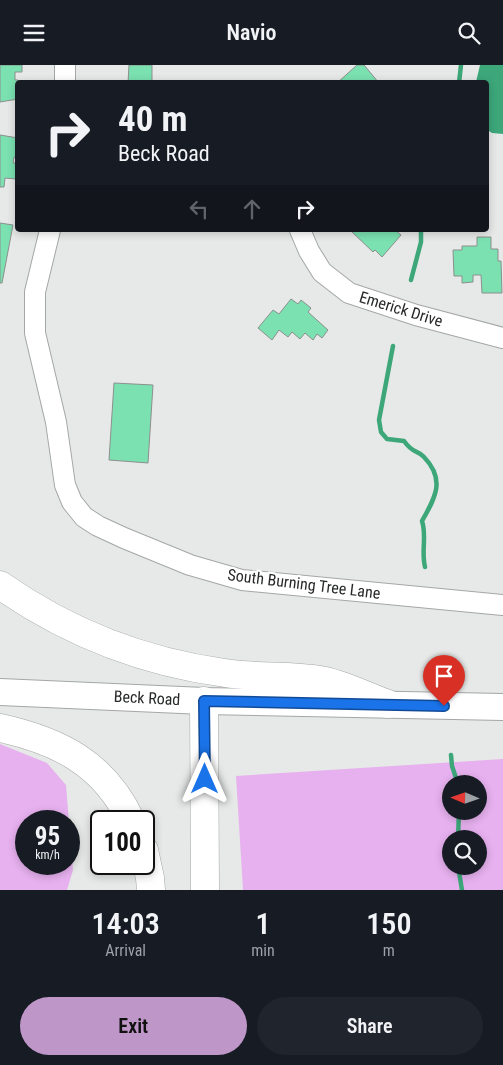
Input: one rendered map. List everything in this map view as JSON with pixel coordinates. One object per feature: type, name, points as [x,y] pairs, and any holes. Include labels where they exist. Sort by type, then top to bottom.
[{"type":"highway","points":[[0,585],[20,599],[82,634],[127,651],[225,673],[322,680],[388,705]]},
{"type":"highway","points":[[204,701],[205,890]]},
{"type":"highway","points":[[0,728],[34,736],[84,761],[109,785],[124,810]]},
{"type":"highway","points":[[148,875],[151,890]]},
{"type":"main road","name":"Beck Road","points":[[0,692],[204,701],[503,707]]},
{"type":"street","points":[[65,65],[65,80]]},
{"type":"street","name":"South Burning Tree Lane","points":[[49,232],[34,292],[35,333],[56,422],[65,485],[72,502],[84,517],[98,527],[124,539],[190,565],[242,580],[503,605]]},
{"type":"street","name":"Emerick Drive","points":[[301,232],[309,251],[322,272],[349,293],[416,315],[490,336],[503,337]]},
{"type":"shaded area","points":[[480,65],[503,65],[503,134],[489,131],[489,80],[476,80]]},
{"type":"shaded area","points":[[0,744],[47,763],[66,785],[68,810],[15,810],[15,875],[72,875],[67,890],[0,890]]},
{"type":"shaded area","points":[[503,759],[503,890],[243,890],[236,776]]},
{"type":"building","points":[[0,65],[22,65],[22,72],[15,72],[15,100],[0,102]]},
{"type":"building","points":[[129,65],[152,65],[152,80],[128,80]]},
{"type":"building","points":[[357,65],[364,65],[376,80],[340,80]]},
{"type":"building","points":[[0,135],[15,138],[15,158],[13,163],[15,163],[15,179],[5,178],[4,187],[0,187]]},
{"type":"building","points":[[0,223],[13,225],[2,283],[0,283]]},
{"type":"building","points":[[352,232],[397,232],[401,235],[382,257],[375,250],[373,252]]},
{"type":"building","points":[[477,237],[491,237],[491,249],[498,249],[498,261],[501,261],[502,293],[482,293],[481,275],[473,275],[473,282],[462,283],[462,276],[454,276],[453,250],[462,250],[462,246],[477,246]]},
{"type":"building","points":[[291,299],[298,304],[301,300],[311,308],[308,312],[328,330],[322,338],[317,334],[313,340],[305,333],[300,339],[292,332],[288,337],[279,330],[272,340],[258,328],[273,310],[279,314]]},
{"type":"building","points":[[114,383],[153,385],[148,463],[109,460]]},
{"type":"waterway","points":[[459,80],[461,65]]},
{"type":"waterway","points":[[411,280],[421,242],[421,232]]},
{"type":"waterway","points":[[393,346],[379,420],[381,432],[387,439],[404,441],[410,448],[424,457],[435,473],[436,489],[434,497],[422,521],[425,567]]},
{"type":"waterway","points":[[451,755],[455,775]]},
{"type":"waterway","points":[[458,830],[459,820]]},
{"type":"waterway","points":[[460,875],[462,890]]},
{"type":"route","points":[[205,779],[204,701],[444,706]]}]
